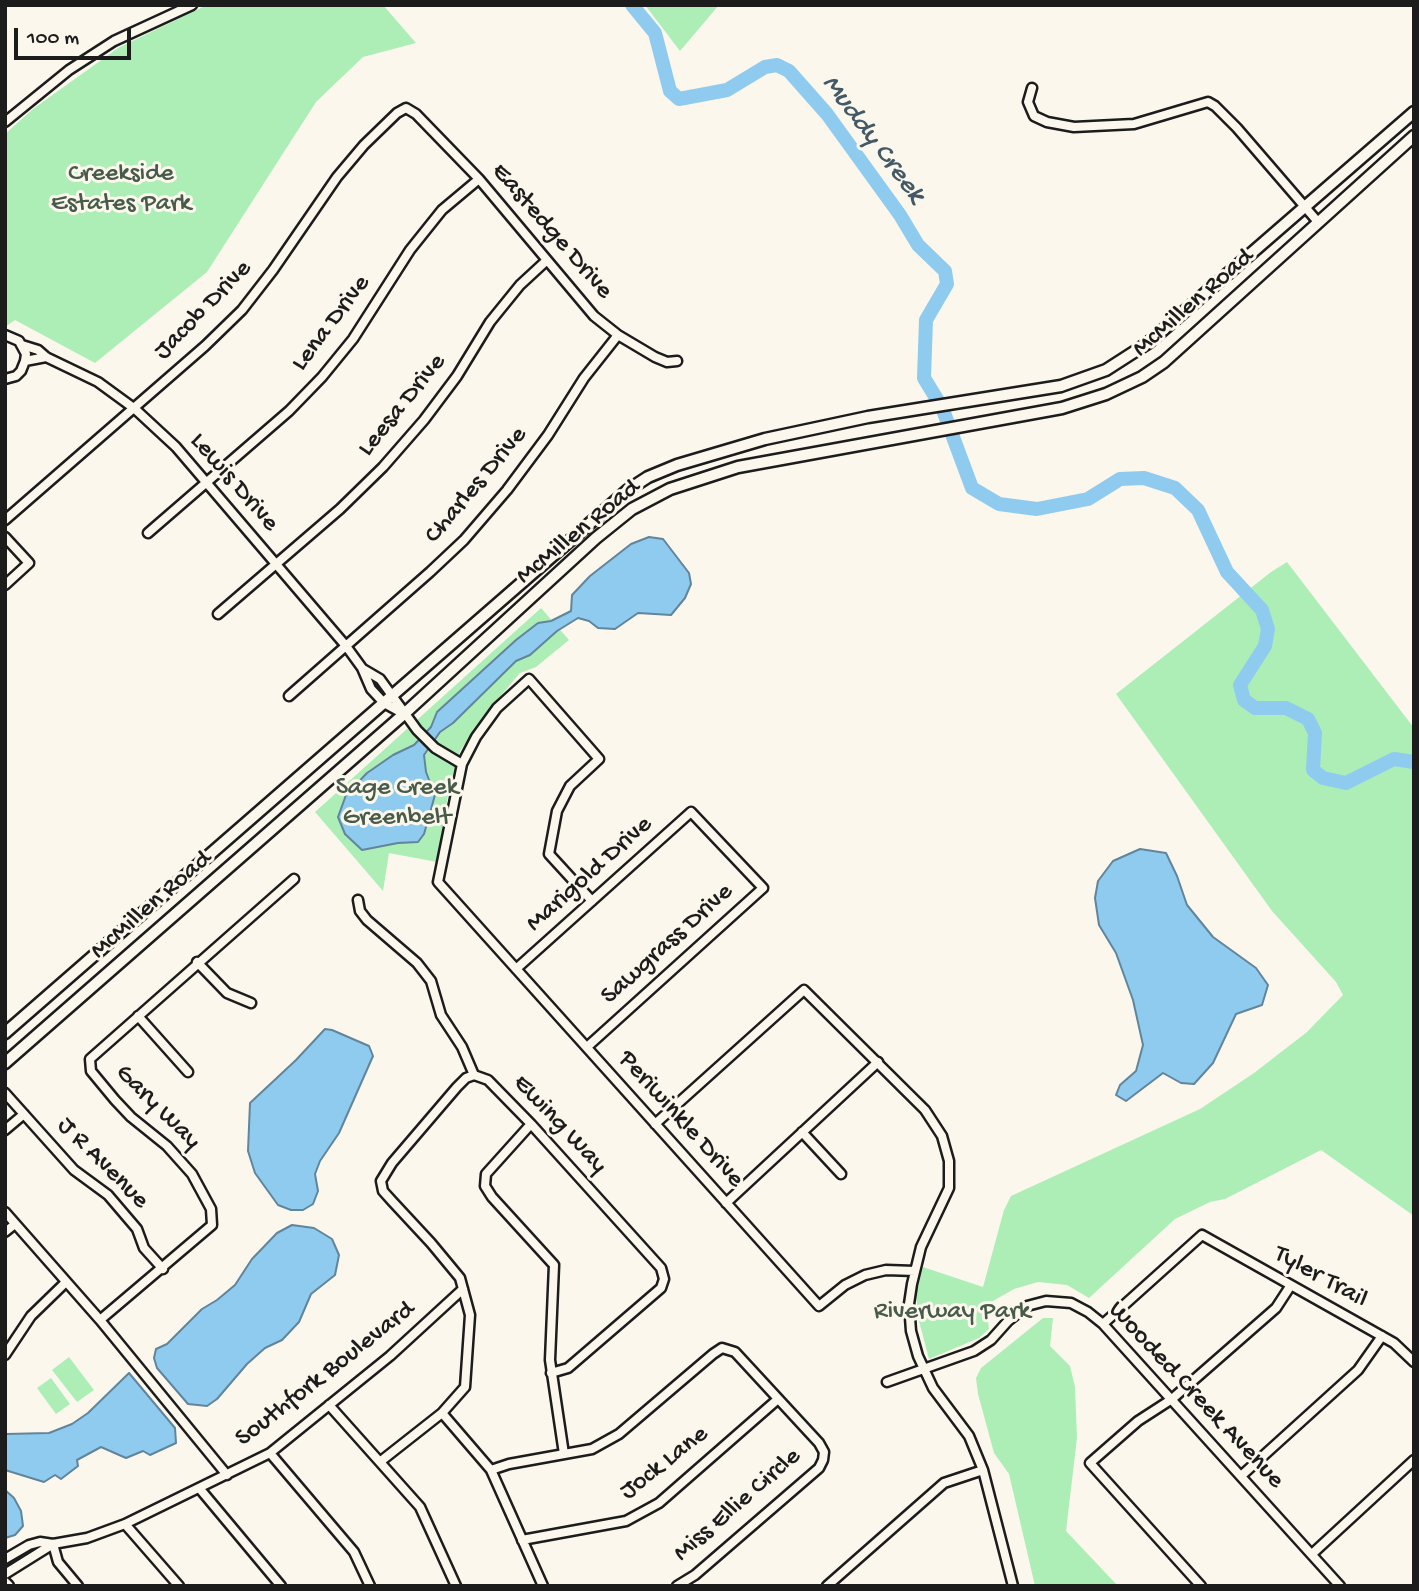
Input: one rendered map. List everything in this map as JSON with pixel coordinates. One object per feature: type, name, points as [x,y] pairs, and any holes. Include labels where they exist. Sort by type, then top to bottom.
[{"type":"main road","name":"McMillen Road","points":[[5,1033],[603,510],[648,477],[765,439],[868,417],[1061,386],[1106,370],[1148,343],[1414,112]]},
{"type":"main road","name":"McMillen Road","points":[[5,1063],[404,714],[596,538],[632,509],[670,489],[738,467],[1062,408],[1105,394],[1156,369],[1414,136]]},
{"type":"street","points":[[5,122],[59,78],[114,41],[192,5]]},
{"type":"street","points":[[1032,88],[1028,102],[1034,116],[1047,122],[1074,127],[1134,124],[1208,102],[1237,128],[1318,222]]},
{"type":"street","name":"Eastedge Drive","points":[[407,108],[479,179],[580,301],[618,335],[655,357],[667,362],[677,361]]},
{"type":"street","name":"Jacob Drive","points":[[5,520],[135,409],[242,310],[337,177],[364,145],[397,113],[407,108]]},
{"type":"street","name":"Lena Drive","points":[[148,533],[289,411],[322,377],[353,339],[410,250],[442,210],[479,179]]},
{"type":"street","name":"Leesa Drive","points":[[218,614],[340,509],[383,467],[424,420],[520,285],[546,261]]},
{"type":"street","name":"Lewis Drive","points":[[5,335],[98,382],[135,409],[176,447],[346,646],[362,668],[371,689],[384,703],[404,714]]},
{"type":"street","name":"Charles Drive","points":[[289,696],[464,540],[507,490],[548,435],[584,377],[618,335]]},
{"type":"street","points":[[5,379],[16,376],[25,361],[22,345]]},
{"type":"street","points":[[25,361],[46,357]]},
{"type":"street","points":[[5,537],[29,564],[5,585]]},
{"type":"street","name":"Lewis Drive","points":[[362,668],[380,679],[404,714],[435,748],[462,764]]},
{"type":"street","points":[[462,764],[496,708],[529,679],[599,760],[570,786],[557,811],[549,854],[592,901]]},
{"type":"street","name":"Periwinkle Drive","points":[[462,764],[438,882],[819,1306],[845,1285],[865,1275],[886,1270],[915,1271]]},
{"type":"street","name":"Marigold Drive","points":[[516,969],[691,812]]},
{"type":"street","name":"Sawgrass Drive","points":[[587,1047],[763,888],[691,812]]},
{"type":"street","name":"Gary Way","points":[[100,1320],[212,1225],[211,1209],[192,1174],[167,1146],[131,1118],[91,1071],[90,1059],[294,879]]},
{"type":"street","points":[[358,900],[360,911],[368,920],[417,964],[431,981],[441,1015],[462,1047],[474,1075]]},
{"type":"street","points":[[197,962],[227,993],[251,1003]]},
{"type":"street","points":[[655,1124],[804,990],[925,1110],[942,1136],[949,1161],[948,1188],[921,1247],[909,1304],[911,1331],[924,1369],[940,1398],[969,1436],[984,1470],[1013,1586]]},
{"type":"street","points":[[138,1016],[188,1072]]},
{"type":"street","points":[[726,1203],[878,1062]]},
{"type":"street","name":"Ewing Way","points":[[381,1461],[442,1413],[465,1387],[470,1315],[455,1272],[383,1191],[381,1181],[392,1163],[457,1087],[466,1078],[474,1075],[488,1080],[531,1124],[661,1268],[664,1279],[661,1288],[568,1368],[551,1373]]},
{"type":"street","name":"J R Avenue","points":[[5,1093],[74,1170],[108,1195],[137,1228],[144,1248],[163,1269]]},
{"type":"street","points":[[5,1130],[24,1114]]},
{"type":"street","points":[[531,1124],[486,1174],[485,1186],[554,1265],[551,1373],[564,1454]]},
{"type":"street","points":[[802,1132],[841,1174]]},
{"type":"street","points":[[5,1212],[100,1320],[227,1475]]},
{"type":"street","points":[[5,1232],[15,1224]]},
{"type":"street","name":"Tyler Trail","points":[[1103,1324],[1202,1235],[1394,1343],[1414,1362]]},
{"type":"street","points":[[5,1355],[32,1316],[66,1282]]},
{"type":"street","points":[[1201,1586],[1090,1463],[1138,1421],[1172,1399],[1276,1308],[1291,1285]]},
{"type":"street","name":"Southfork Boulevard","points":[[5,1559],[29,1545],[87,1538],[125,1524],[270,1453],[390,1356],[463,1289]]},
{"type":"street","name":"Wooded Creek Avenue","points":[[887,1382],[974,1351],[991,1340],[1008,1321],[1027,1306],[1046,1301],[1071,1303],[1103,1324],[1340,1586]]},
{"type":"street","points":[[1241,1476],[1358,1370],[1382,1336]]},
{"type":"street","name":"Miss Ellie Circle","points":[[491,1470],[509,1464],[592,1449],[619,1434],[713,1354],[722,1348],[735,1352],[819,1443],[824,1452],[823,1460],[819,1468],[695,1575],[677,1586]]},
{"type":"street","name":"Jock Lane","points":[[522,1540],[626,1521],[659,1503],[779,1399]]},
{"type":"street","points":[[329,1405],[419,1507],[456,1586]]},
{"type":"street","points":[[442,1413],[491,1470],[543,1586]]},
{"type":"street","points":[[270,1453],[354,1552],[370,1586]]},
{"type":"street","points":[[1312,1554],[1414,1460]]},
{"type":"street","points":[[827,1586],[944,1483],[984,1470]]},
{"type":"street","points":[[200,1489],[281,1586]]},
{"type":"street","points":[[125,1524],[179,1586]]},
{"type":"street","points":[[53,1544],[58,1562],[78,1586]]},
{"type":"street","name":"Southfork Boulevard","points":[[5,1574],[53,1544]]},
{"type":"green space","name":"Creekside Estates Park","points":[[207,5],[383,5],[416,43],[363,57],[316,102],[207,272],[95,363],[15,320],[5,327],[5,134],[33,109],[118,48]]},
{"type":"green space","points":[[645,5],[719,5],[680,51]]},
{"type":"green space","name":"Riverway Park","points":[[1287,562],[1414,728],[1414,1216],[1321,1150],[1225,1199],[1210,1202],[1175,1219],[1089,1298],[1067,1285],[1038,1282],[1014,1289],[986,1305],[989,1329],[979,1338],[929,1359],[919,1321],[916,1295],[923,1267],[983,1287],[1004,1210],[1011,1196],[1200,1109],[1254,1073],[1307,1032],[1343,995],[1336,982],[1272,911],[1116,694]]},
{"type":"green space","name":"Sage Creek Greenbelt","points":[[541,608],[569,640],[536,667],[520,673],[460,751],[450,783],[437,862],[389,853],[383,891],[315,812]]},
{"type":"green space","points":[[1043,1318],[1053,1318],[1050,1346],[1070,1366],[1075,1387],[1077,1438],[1066,1531],[1118,1586],[1035,1586],[1009,1474],[994,1453],[976,1378],[981,1368]]},
{"type":"green space","points":[[69,1357],[94,1390],[77,1402],[52,1370]]},
{"type":"green space","points":[[51,1378],[70,1404],[56,1414],[37,1388]]},
{"type":"water","points":[[649,537],[663,539],[689,573],[691,584],[685,598],[671,615],[638,613],[615,629],[598,628],[589,621],[578,618],[557,631],[530,655],[516,661],[453,723],[440,732],[424,755],[426,772],[435,795],[424,834],[418,842],[362,850],[345,834],[338,817],[346,795],[367,773],[393,755],[414,745],[431,727],[437,712],[516,640],[538,623],[551,621],[571,611],[572,595],[590,576],[631,544]]},
{"type":"water","points":[[1140,849],[1166,853],[1187,905],[1213,937],[1256,968],[1268,985],[1262,1005],[1236,1014],[1213,1063],[1194,1084],[1181,1083],[1163,1073],[1126,1101],[1116,1095],[1120,1085],[1136,1071],[1143,1045],[1133,1000],[1116,953],[1099,925],[1095,898],[1098,881],[1113,861]]},
{"type":"water","points":[[325,1029],[369,1046],[373,1056],[339,1133],[320,1161],[315,1174],[318,1191],[313,1204],[303,1210],[291,1210],[278,1205],[255,1173],[248,1151],[250,1103]]},
{"type":"water","points":[[292,1225],[314,1228],[332,1239],[339,1255],[335,1275],[311,1294],[299,1322],[282,1340],[265,1348],[247,1364],[217,1399],[207,1406],[188,1404],[157,1368],[154,1358],[156,1349],[167,1344],[202,1309],[235,1285],[252,1259],[277,1233]]},
{"type":"water","points":[[129,1373],[175,1428],[176,1443],[150,1455],[143,1451],[126,1458],[101,1447],[77,1460],[78,1466],[61,1479],[55,1475],[44,1482],[5,1470],[6,1434],[49,1433],[72,1424],[88,1413]]},
{"type":"water","points":[[5,1490],[14,1498],[21,1511],[23,1526],[15,1535],[5,1538]]},
{"type":"waterway","name":"Muddy Creek","points":[[632,5],[655,33],[670,91],[679,99],[727,90],[765,67],[777,65],[789,71],[827,114],[900,215],[918,245],[945,271],[947,284],[926,320],[924,378],[938,401]]},
{"type":"waterway","name":"Muddy Creek","points":[[943,410],[972,488],[999,504],[1037,509],[1088,499],[1120,479],[1144,478],[1175,488],[1198,510],[1227,572],[1262,610],[1268,629],[1265,646],[1240,685],[1244,700],[1255,708],[1286,708],[1308,719],[1315,733],[1313,770],[1323,778],[1346,783],[1394,759],[1414,762]]}]
